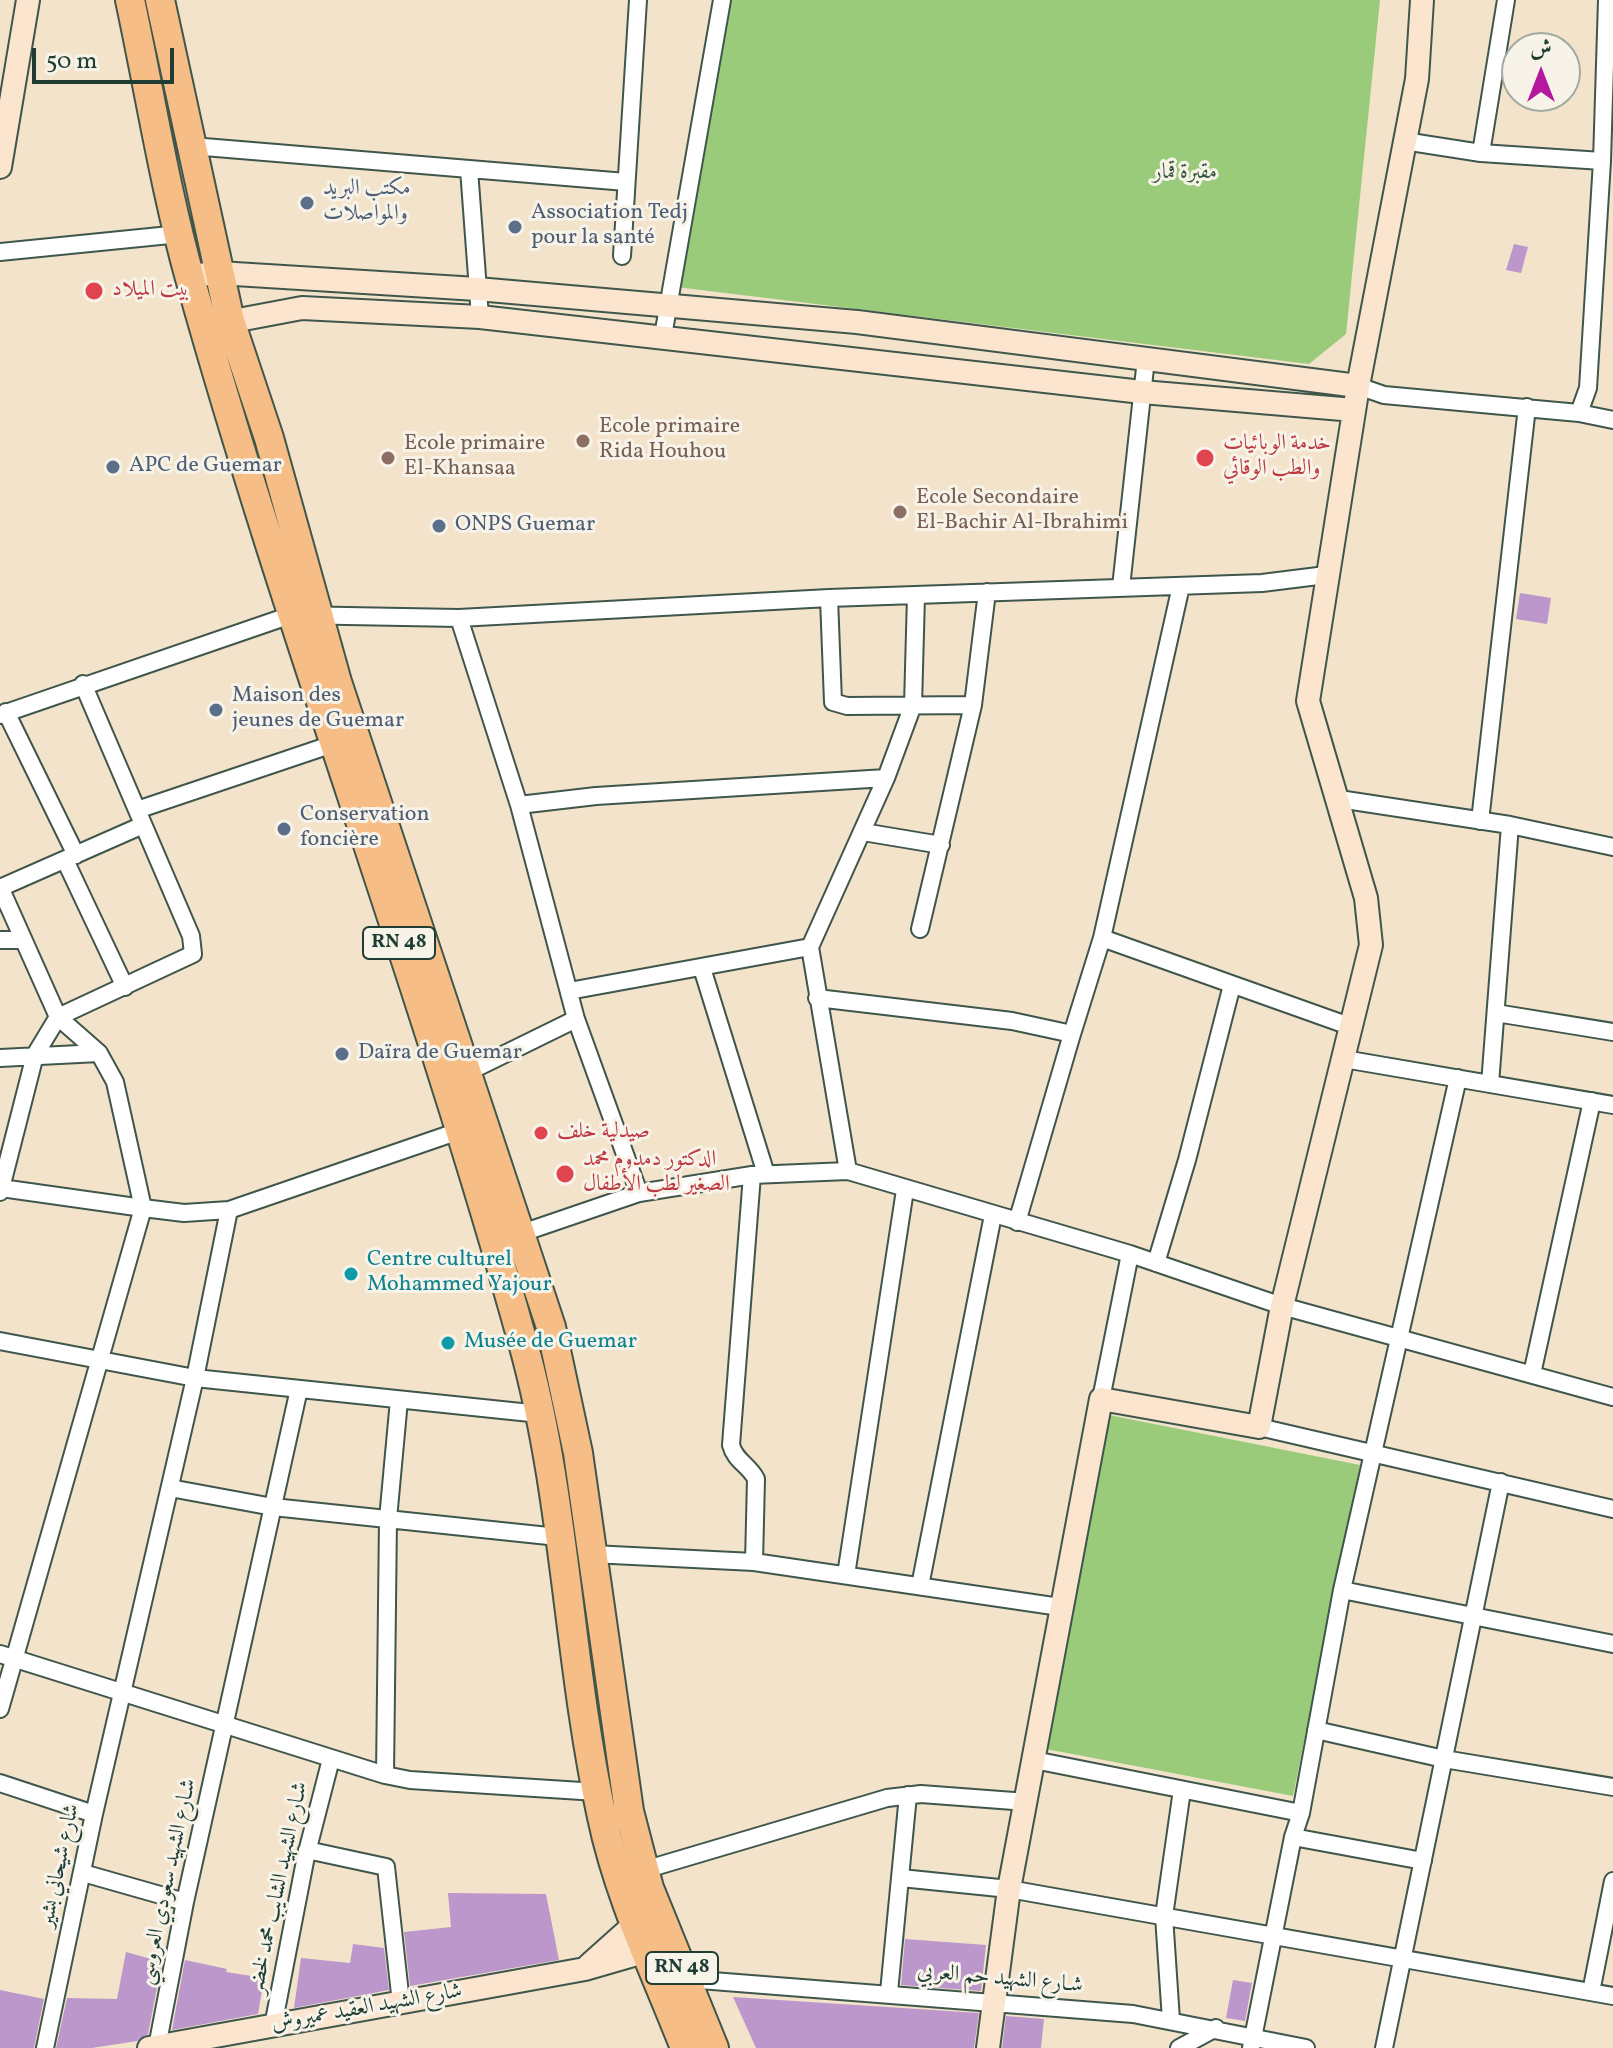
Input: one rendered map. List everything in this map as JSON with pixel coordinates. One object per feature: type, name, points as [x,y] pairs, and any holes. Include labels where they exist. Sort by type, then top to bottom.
[{"type":"highway","name":"RN 48","points":[[130,0],[189,276],[217,324],[269,438],[333,744],[440,1030],[468,1072],[551,1327],[573,1428],[627,1796],[644,1870],[645,1951],[685,2048]]},
{"type":"highway","name":"RN 48","points":[[160,0],[219,273],[217,324]]},
{"type":"highway","name":"RN 48","points":[[304,614],[440,1030],[459,1131],[524,1346],[540,1414],[597,1792],[612,1861],[645,1915],[673,1944],[714,2048]]},
{"type":"street","points":[[0,167],[5,113],[28,0]]},
{"type":"street","points":[[622,256],[638,0]]},
{"type":"street","points":[[663,336],[722,0]]},
{"type":"street","points":[[1259,1427],[1282,1306],[1371,945],[1371,922],[1339,799],[1308,701],[1358,386],[1417,79],[1422,0]]},
{"type":"street","points":[[1481,153],[1506,0]]},
{"type":"street","points":[[1579,413],[1588,388],[1608,100],[1607,0]]},
{"type":"street","points":[[1404,141],[1481,153],[1602,161]]},
{"type":"street","points":[[192,146],[626,182]]},
{"type":"street","points":[[469,169],[480,317]]},
{"type":"street","points":[[0,252],[180,234]]},
{"type":"street","points":[[189,276],[219,273],[477,289],[857,322],[1358,386],[1384,395],[1527,407],[1613,420]]},
{"type":"street","points":[[321,308],[322,279]]},
{"type":"street","points":[[217,324],[321,308],[480,317],[1142,392],[1354,410],[1384,395]]},
{"type":"street","points":[[974,371],[979,339]]},
{"type":"street","points":[[1121,587],[1146,359]]},
{"type":"street","points":[[1480,821],[1527,407]]},
{"type":"street","points":[[125,987],[70,857],[3,713],[83,684],[304,614],[459,618],[829,598],[1262,583],[1326,575]]},
{"type":"street","points":[[1017,1222],[1102,938],[1181,586]]},
{"type":"street","points":[[920,929],[973,705],[987,592]]},
{"type":"street","points":[[848,1171],[810,947],[886,778],[913,705],[916,596]]},
{"type":"street","points":[[829,598],[833,702],[847,706],[973,705]]},
{"type":"street","points":[[459,618],[519,805],[576,1019],[639,1193]]},
{"type":"street","points":[[83,684],[191,936],[193,950],[191,956],[58,1017],[35,1055],[0,1190],[184,1213],[229,1210],[459,1131]]},
{"type":"street","points":[[0,1709],[7,1657],[143,1208],[115,1082],[99,1053],[58,1017],[0,888],[70,857],[140,818],[333,744]]},
{"type":"street","points":[[519,805],[596,796],[886,778]]},
{"type":"street","points":[[1339,799],[1510,825],[1613,847]]},
{"type":"street","points":[[1490,1084],[1510,825]]},
{"type":"street","points":[[863,832],[941,845]]},
{"type":"street","points":[[1102,938],[1352,1027]]},
{"type":"street","points":[[0,940],[22,940]]},
{"type":"street","points":[[569,991],[810,947]]},
{"type":"street","points":[[702,968],[759,1175],[731,1445],[734,1456],[756,1479],[754,1562]]},
{"type":"street","points":[[1156,1263],[1187,1160],[1232,985]]},
{"type":"street","points":[[817,998],[1012,1021],[1072,1034]]},
{"type":"street","points":[[1496,1013],[1613,1032]]},
{"type":"street","points":[[468,1072],[576,1019]]},
{"type":"street","points":[[0,1058],[99,1053]]},
{"type":"street","points":[[1344,1059],[1613,1105]]},
{"type":"street","points":[[1252,2042],[1293,1837],[1301,1813],[1342,1590],[1397,1335],[1458,1078]]},
{"type":"street","points":[[1532,1374],[1592,1101]]},
{"type":"street","points":[[519,1234],[639,1193],[759,1175],[848,1171],[1130,1254],[1282,1306],[1397,1335],[1613,1397]]},
{"type":"street","points":[[846,1575],[905,1190]]},
{"type":"street","name":"شارع شيحاني بشير","points":[[45,2048],[94,1814],[195,1378],[229,1210]]},
{"type":"street","points":[[920,1586],[993,1215]]},
{"type":"street","points":[[988,2048],[1009,1889],[1060,1607],[1130,1254]]},
{"type":"street","points":[[0,1341],[96,1362],[195,1378],[540,1414]]},
{"type":"street","name":"شـارع الشهيد سعودي العروسي","points":[[153,2047],[299,1389]]},
{"type":"street","points":[[1101,1399],[1259,1427],[1613,1509]]},
{"type":"street","points":[[385,1775],[388,1519],[399,1400]]},
{"type":"street","points":[[1384,2048],[1501,1482]]},
{"type":"street","points":[[170,1488],[273,1507],[558,1537]]},
{"type":"street","points":[[592,1554],[754,1562],[1060,1607]]},
{"type":"street","points":[[1342,1590],[1613,1644]]},
{"type":"street","points":[[7,1657],[385,1775],[410,1780],[597,1792]]},
{"type":"street","points":[[1316,1730],[1444,1759],[1613,1787]]},
{"type":"street","name":"شـارع الشهيد الشايب محمد لخضر","points":[[273,2026],[307,1850],[331,1759]]},
{"type":"street","points":[[1034,1760],[1301,1813]]},
{"type":"street","points":[[0,1783],[94,1814]]},
{"type":"street","points":[[1171,2020],[1164,1916],[1182,1790]]},
{"type":"street","points":[[644,1870],[908,1795],[1027,1802]]},
{"type":"street","points":[[889,1992],[908,1795]]},
{"type":"street","points":[[1293,1837],[1423,1861]]},
{"type":"street","points":[[307,1850],[386,1867],[401,2003]]},
{"type":"street","points":[[83,1873],[185,1902]]},
{"type":"street","points":[[901,1878],[1009,1889],[1613,1996]]},
{"type":"street","points":[[1591,1992],[1613,1881]]},
{"type":"street","points":[[585,1969],[645,1915]]},
{"type":"street","name":"شارع الشهيد العقيد عميروش","points":[[153,2047],[585,1969],[673,1944]]},
{"type":"street","name":"شـارع الشهيد حم العربي","points":[[687,1979],[889,1992],[1171,2020],[1216,2028],[1252,2042],[1306,2048]]},
{"type":"street","points":[[1179,2048],[1216,2028]]},
{"type":"green space","name":"مقبرة قمار","points":[[724,0],[1380,0],[1346,334],[1309,364],[676,287]]},
{"type":"green space","points":[[1109,1415],[1360,1465],[1293,1796],[1046,1749]]},
{"type":"building","points":[[1514,244],[1528,247],[1521,273],[1506,270]]},
{"type":"building","points":[[1520,593],[1551,598],[1547,624],[1516,619]]},
{"type":"building","points":[[448,1893],[546,1894],[559,1960],[410,1986],[404,1932],[451,1927]]},
{"type":"building","points":[[905,1939],[986,1945],[981,1991],[901,1985]]},
{"type":"building","points":[[353,1944],[384,1948],[389,1990],[294,2008],[301,1958],[350,1963]]},
{"type":"building","points":[[126,1952],[162,1962],[148,2034],[137,2041],[92,2048],[56,2048],[67,1998],[117,1999]]},
{"type":"building","points":[[185,1960],[227,1969],[226,1972],[264,1978],[258,2014],[172,2030]]},
{"type":"building","points":[[1233,1980],[1252,1983],[1245,2021],[1226,2018]]},
{"type":"building","points":[[0,1990],[44,1999],[34,2048],[0,2048]]},
{"type":"building","points":[[733,1997],[979,2013],[974,2048],[756,2048]]},
{"type":"building","points":[[1006,2016],[1044,2019],[1041,2048],[1002,2048]]},
{"type":"place","name":"مكتب البريد والمواصلات","points":[[307,203]]},
{"type":"place","name":"Association Tedj pour la santé","points":[[515,227]]},
{"type":"place","name":"بيت الميلاد","points":[[94,291]]},
{"type":"place","name":"Ecole primaire Rida Houhou","points":[[583,441]]},
{"type":"place","name":"Ecole primaire El-Khansaa","points":[[388,458]]},
{"type":"place","name":"خدمة الوبائيات والطب الوقائي","points":[[1205,458]]},
{"type":"place","name":"APC de Guemar","points":[[113,467]]},
{"type":"place","name":"Ecole Secondaire El-Bachir Al-Ibrahimi","points":[[900,512]]},
{"type":"place","name":"ONPS Guemar","points":[[439,526]]},
{"type":"place","name":"Maison des jeunes de Guemar","points":[[216,710]]},
{"type":"place","name":"Conservation foncière","points":[[284,829]]},
{"type":"place","name":"Daïra de Guemar","points":[[342,1054]]},
{"type":"place","name":"صيدلية خلف","points":[[541,1133]]},
{"type":"place","name":"الدكتور دمدوم محمد الصغير لطب الأطفال","points":[[565,1174]]},
{"type":"place","name":"Centre culturel Mohammed Yajour","points":[[351,1274]]},
{"type":"place","name":"Musée de Guemar","points":[[448,1343]]}]
